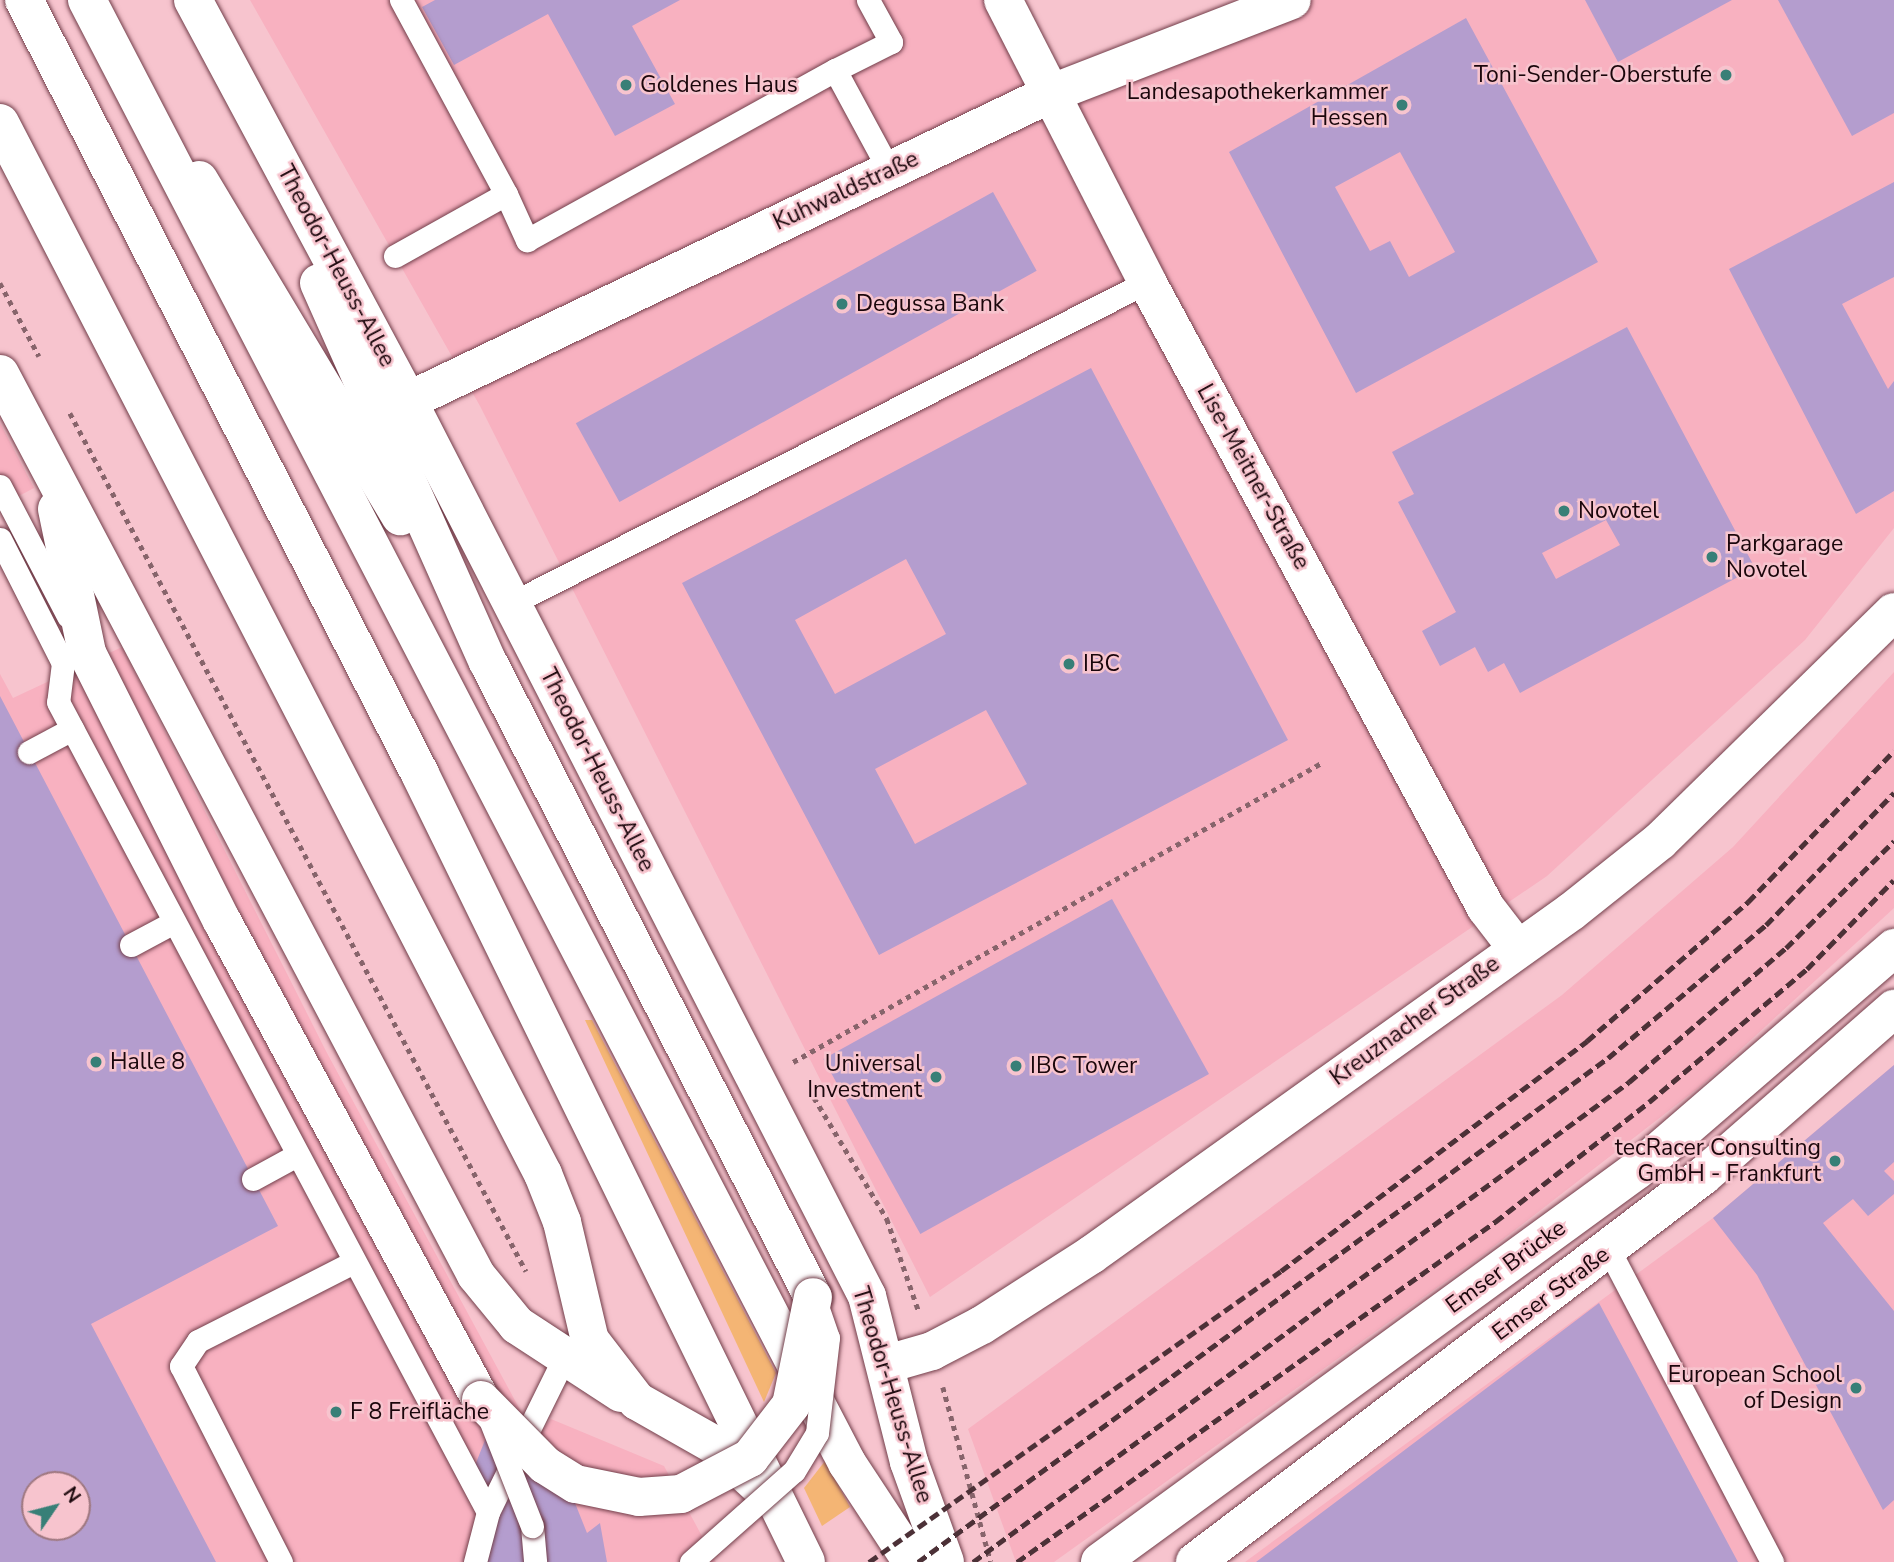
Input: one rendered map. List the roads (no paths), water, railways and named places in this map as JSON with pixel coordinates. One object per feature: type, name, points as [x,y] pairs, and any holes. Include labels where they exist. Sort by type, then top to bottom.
[{"type":"street","name":"Theodor-Heuss-Allee","points":[[23,0],[420,774],[806,1562]]},
{"type":"street","name":"Theodor-Heuss-Allee","points":[[89,0],[488,662]]},
{"type":"street","name":"Theodor-Heuss-Allee","points":[[89,0],[847,1463],[912,1562]]},
{"type":"street","name":"Theodor-Heuss-Allee","points":[[48,466],[87,653],[222,921],[481,1400],[545,1465],[576,1484],[639,1497],[681,1494],[750,1458],[791,1405],[813,1297],[718,1106],[488,662],[193,0]]},
{"type":"street","name":"Theodor-Heuss-Allee","points":[[193,0],[408,401],[867,1296],[887,1364],[909,1462],[945,1562]]},
{"type":"street","name":"Lise-Meitner-Straße","points":[[1003,0],[1147,282],[1486,908],[1516,947]]},
{"type":"street","name":"Kuhwaldstraße","points":[[408,401],[1052,93],[1292,0]]},
{"type":"street","name":"Theodor-Heuss-Allee","points":[[0,123],[543,1174],[562,1222],[581,1319],[608,1371],[637,1401]]},
{"type":"street","name":"Theodor-Heuss-Allee","points":[[0,374],[476,1275],[517,1325],[564,1362],[713,1444],[785,1516]]},
{"type":"street","name":"Kreuznacher Straße","points":[[887,1364],[932,1351],[982,1325],[1091,1255],[1660,841],[1894,612]]},
{"type":"street","name":"Emser Brücke","points":[[1100,1562],[1637,1170],[1894,948]]},
{"type":"street","name":"Emser Straße","points":[[1195,1562],[1609,1250],[1894,1009]]},
{"type":"lane","points":[[401,0],[506,194],[527,240],[835,69],[891,42],[868,0]]},
{"type":"lane","points":[[835,69],[889,170]]},
{"type":"lane","points":[[395,256],[506,194]]},
{"type":"lane","points":[[512,603],[1147,282]]},
{"type":"lane","points":[[5,496],[130,619]]},
{"type":"lane","points":[[5,496],[87,653]]},
{"type":"lane","points":[[0,539],[63,663],[58,702],[488,1512]]},
{"type":"lane","points":[[29,752],[72,729]]},
{"type":"lane","points":[[131,945],[174,922]]},
{"type":"lane","points":[[253,1179],[297,1155]]},
{"type":"lane","points":[[1609,1250],[1772,1562]]},
{"type":"lane","points":[[281,1562],[181,1366],[198,1341],[354,1262]]},
{"type":"lane","points":[[691,1562],[794,1471],[817,1433],[828,1338],[813,1297]]},
{"type":"lane","points":[[475,1562],[488,1512],[564,1362],[581,1319]]},
{"type":"lane","points":[[481,1400],[532,1526],[535,1562]]},
{"type":"railway","points":[[869,1562],[1281,1271],[1587,1041],[1748,902],[1894,751]]},
{"type":"railway","points":[[918,1562],[1608,1058],[1766,925],[1894,793]]},
{"type":"railway","points":[[973,1562],[1629,1082],[1786,948],[1894,841]]},
{"type":"railway","points":[[1017,1562],[1495,1222],[1649,1102],[1807,969],[1894,880]]},
{"type":"place","name":"Toni-Sender-Oberstufe","points":[[1726,75]]},
{"type":"place","name":"Goldenes Haus","points":[[626,85]]},
{"type":"place","name":"Landesapothekerkammer Hessen","points":[[1402,105]]},
{"type":"place","name":"Degussa Bank","points":[[842,304]]},
{"type":"place","name":"Novotel","points":[[1564,511]]},
{"type":"place","name":"Parkgarage Novotel","points":[[1712,557]]},
{"type":"place","name":"IBC","points":[[1069,664]]},
{"type":"place","name":"Halle 8","points":[[96,1062]]},
{"type":"place","name":"IBC Tower","points":[[1016,1066]]},
{"type":"place","name":"Universal Investment","points":[[936,1077]]},
{"type":"place","name":"tecRacer Consulting GmbH - Frankfurt","points":[[1835,1161]]},
{"type":"place","name":"European School of Design","points":[[1856,1388]]},
{"type":"place","name":"F 8 Freifläche","points":[[336,1412]]}]
